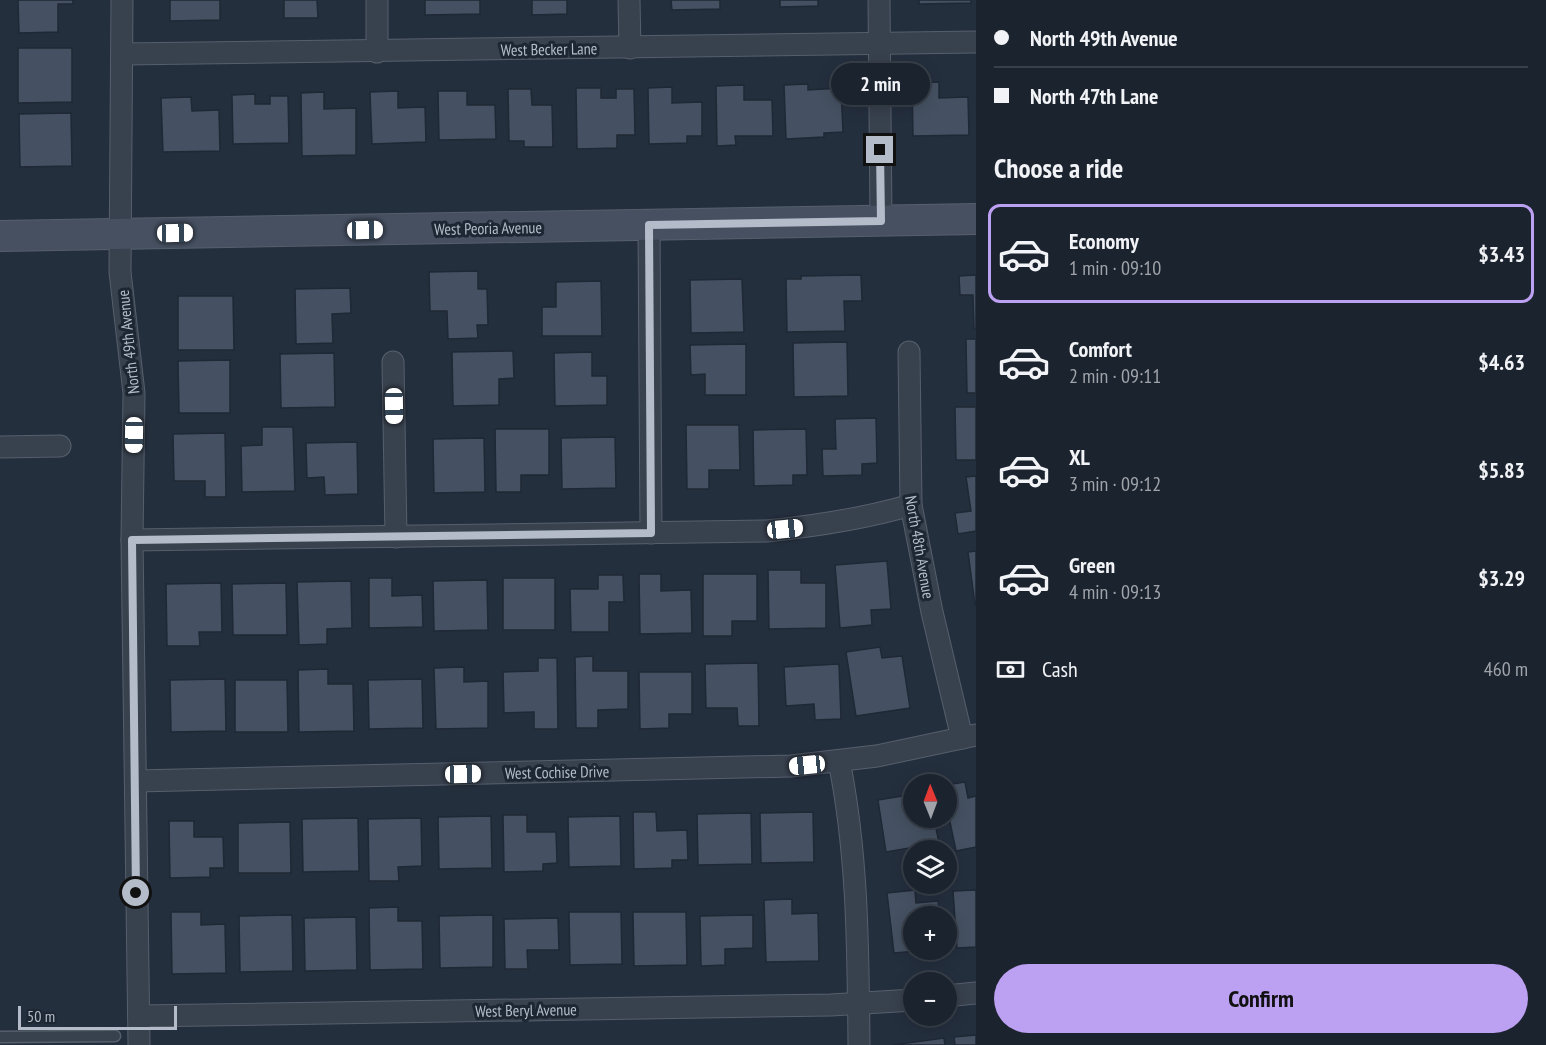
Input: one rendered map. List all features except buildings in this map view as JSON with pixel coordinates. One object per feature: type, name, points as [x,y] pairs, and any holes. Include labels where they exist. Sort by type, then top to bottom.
[{"type":"main road","name":"West Peoria Avenue","points":[[0,236],[976,219]]},
{"type":"street","name":"North 49th Avenue","points":[[122,0],[120,272],[134,393],[132,540],[139,1045]]},
{"type":"street","points":[[377,0],[377,52]]},
{"type":"street","points":[[629,0],[630,48]]},
{"type":"street","points":[[879,0],[881,221]]},
{"type":"street","name":"West Becker Lane","points":[[123,54],[976,42]]},
{"type":"street","points":[[649,225],[651,533]]},
{"type":"street","name":"North 48th Avenue","points":[[909,352],[911,505],[932,612],[969,737]]},
{"type":"street","points":[[393,363],[396,537]]},
{"type":"street","points":[[0,447],[60,446]]},
{"type":"street","points":[[132,540],[767,531],[822,525],[880,514],[911,505]]},
{"type":"street","name":"West Cochise Drive","points":[[136,781],[791,766],[839,761],[969,737]]},
{"type":"street","points":[[839,761],[846,796],[854,865],[859,1045]]},
{"type":"street","points":[[957,995],[976,993]]},
{"type":"street","name":"West Beryl Avenue","points":[[139,1016],[858,1004],[903,1001]]},
{"type":"lane","points":[[0,1038],[115,1036]]},
{"type":"route","points":[[136,893],[132,540],[651,533],[649,225],[881,221],[880,150]]}]
